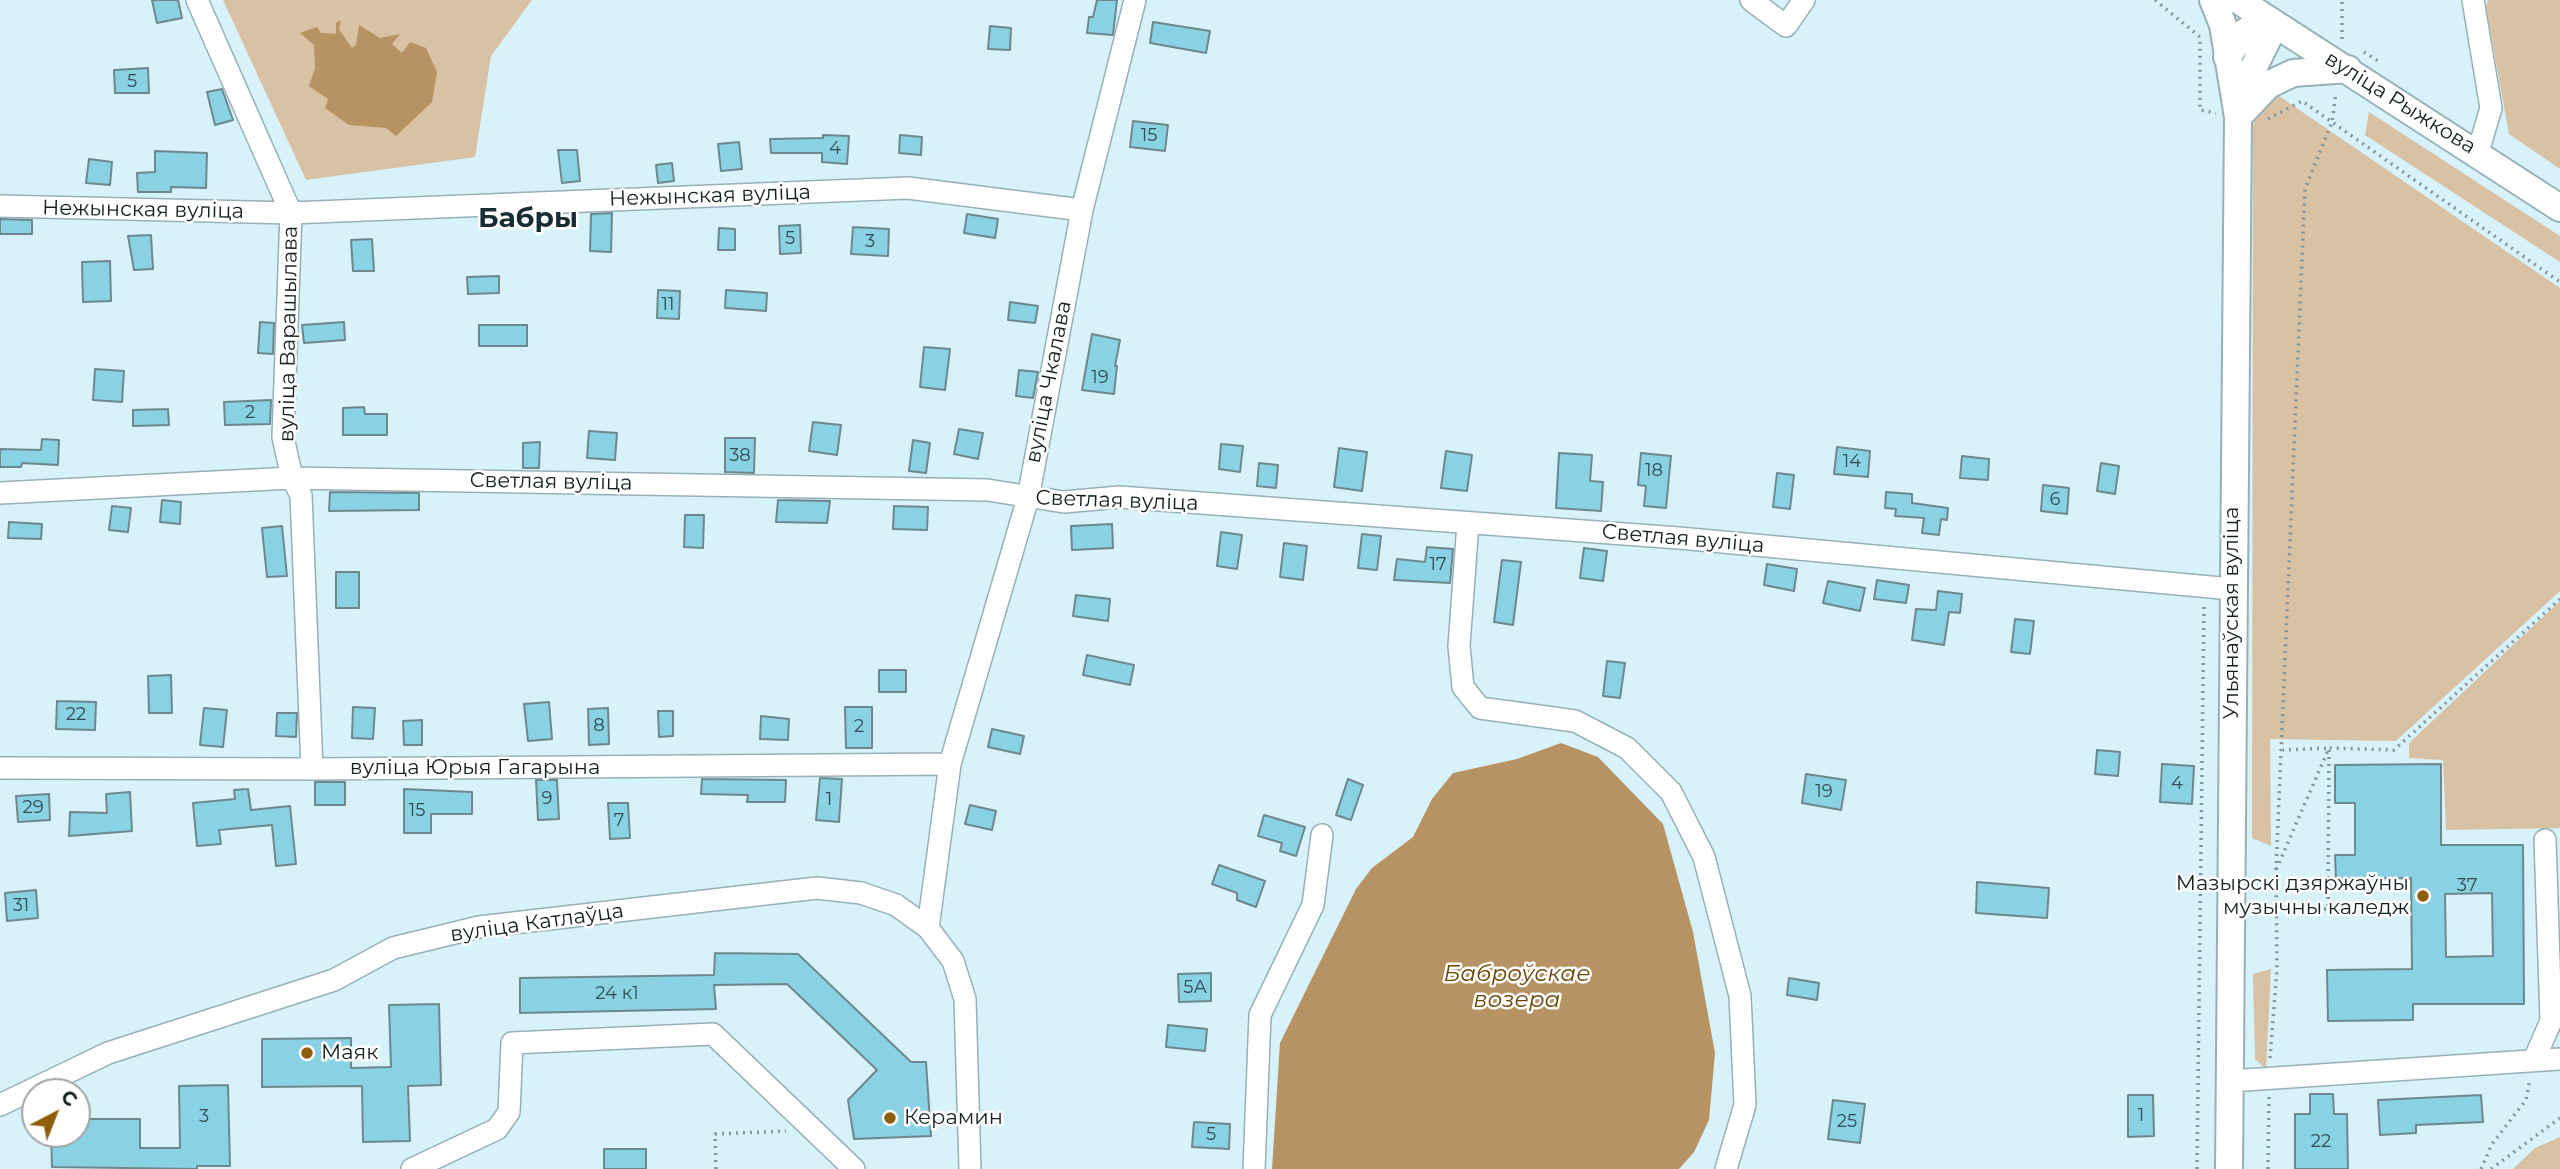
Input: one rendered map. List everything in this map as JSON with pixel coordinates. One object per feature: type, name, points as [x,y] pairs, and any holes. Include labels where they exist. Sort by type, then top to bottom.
[{"type":"main road","name":"Ульянаўская вуліца","points":[[2213,0],[2223,25],[2238,117],[2229,1169]]},
{"type":"main road","name":"вуліца Рыжкова","points":[[2238,0],[2478,152],[2560,208]]},
{"type":"main road","points":[[2227,57],[2245,32],[2256,25],[2275,24],[2251,73],[2238,117]]},
{"type":"main road","points":[[2238,117],[2268,85],[2293,74],[2348,69]]},
{"type":"street","name":"вуліца Варашылава","points":[[197,0],[291,213],[283,437],[292,478],[301,495],[312,769]]},
{"type":"street","name":"вуліца Чкалава","points":[[928,928],[950,764],[1028,498],[1082,210],[1135,0]]},
{"type":"street","points":[[1751,0],[1786,26],[1804,0]]},
{"type":"street","points":[[2473,0],[2491,108],[2478,152]]},
{"type":"street","name":"Нежынская вуліца","points":[[0,206],[291,213],[908,188],[1082,210]]},
{"type":"street","name":"Светлая вуліца","points":[[0,493],[292,478],[987,490],[1064,502],[1119,497],[1679,538],[2232,589]]},
{"type":"street","points":[[1468,523],[1459,646],[1463,687],[1480,708],[1575,721],[1627,748],[1671,792],[1704,858],[1740,996],[1745,1105],[1726,1169]]},
{"type":"street","name":"вуліца Юрыя Гагарына","points":[[0,768],[312,769],[950,764]]},
{"type":"street","points":[[1254,1169],[1260,1014],[1313,905],[1322,835]]},
{"type":"street","points":[[2534,1060],[2551,1021],[2545,840]]},
{"type":"street","name":"вуліца Катлаўца","points":[[0,1103],[108,1053],[334,980],[393,948],[479,927],[817,888],[861,893],[896,905],[928,928],[953,961],[965,999],[970,1169]]},
{"type":"street","points":[[412,1169],[496,1129],[509,1112],[512,1043],[713,1034],[853,1169]]},
{"type":"street","points":[[2230,1082],[2560,1059]]},
{"type":"path","points":[[2155,0],[2162,2],[2200,37],[2200,110],[2238,117]]},
{"type":"path","points":[[2265,121],[2302,100],[2560,282]]},
{"type":"path","points":[[2268,1169],[2269,1080],[2277,970],[2276,870],[2305,188],[2332,122]]},
{"type":"path","points":[[2197,1169],[2204,586]]},
{"type":"path","points":[[2283,750],[2394,750],[2560,599]]},
{"type":"path","points":[[2276,870],[2329,748]]},
{"type":"path","points":[[2328,909],[2329,748]]},
{"type":"path","points":[[2276,909],[2411,913]]},
{"type":"path","points":[[2482,1169],[2492,1144],[2526,1100],[2534,1060]]},
{"type":"path","points":[[2491,1169],[2560,1118]]},
{"type":"path","points":[[716,1169],[715,1134],[812,1129]]},
{"type":"shaded area","points":[[223,0],[532,0],[491,56],[475,157],[306,180]]},
{"type":"shaded area","points":[[2488,0],[2560,0],[2560,169],[2509,134],[2486,7]]},
{"type":"shaded area","points":[[2276,94],[2560,288],[2560,591],[2396,741],[2270,739],[2271,846],[2252,838],[2253,126],[2257,112]]},
{"type":"shaded area","points":[[2369,112],[2560,236],[2560,262],[2365,135]]},
{"type":"shaded area","points":[[2560,601],[2560,828],[2446,830],[2443,760],[2409,758],[2409,743]]},
{"type":"shaded area","points":[[2271,969],[2266,1069],[2255,1059],[2253,974]]},
{"type":"shaded area","points":[[2560,1137],[2560,1169],[2513,1169],[2535,1148]]},
{"type":"water","points":[[341,20],[339,29],[352,48],[356,45],[359,25],[380,38],[400,34],[392,44],[402,53],[410,42],[426,48],[437,72],[432,102],[396,136],[386,128],[349,125],[325,108],[328,99],[309,86],[315,68],[314,45],[300,33],[317,27],[321,33],[336,34],[336,23]]},
{"type":"water","name":"Баброўскае возера","points":[[1561,743],[1598,757],[1663,824],[1693,932],[1715,1053],[1709,1120],[1694,1152],[1679,1169],[1272,1169],[1280,1043],[1356,889],[1372,868],[1413,837],[1432,799],[1453,773],[1517,759]]},
{"type":"building","points":[[152,0],[178,0],[182,18],[157,23]]},
{"type":"building","points":[[1097,0],[1117,0],[1113,35],[1087,33],[1089,17],[1093,17]]},
{"type":"building","points":[[1153,22],[1210,31],[1206,53],[1150,43]]},
{"type":"building","points":[[990,26],[1011,28],[1010,50],[988,49]]},
{"type":"building","points":[[148,68],[149,93],[115,93],[114,70]]},
{"type":"building","points":[[222,89],[233,120],[215,125],[207,92]]},
{"type":"building","points":[[1133,121],[1168,125],[1165,151],[1130,147]]},
{"type":"building","points":[[823,135],[849,136],[847,164],[822,162],[822,153],[771,153],[770,139],[823,138]]},
{"type":"building","points":[[900,135],[922,137],[921,155],[899,153]]},
{"type":"building","points":[[739,142],[742,169],[721,171],[718,144]]},
{"type":"building","points":[[558,150],[577,150],[580,181],[562,183]]},
{"type":"building","points":[[155,151],[207,153],[206,188],[171,187],[171,192],[138,192],[137,173],[155,172]]},
{"type":"building","points":[[89,159],[112,162],[110,185],[86,183]]},
{"type":"building","points":[[672,163],[674,181],[658,183],[656,165]]},
{"type":"building","points":[[612,213],[611,252],[590,251],[591,214]]},
{"type":"building","points":[[967,214],[998,219],[995,238],[964,233]]},
{"type":"building","points":[[0,219],[32,220],[32,234],[0,234]]},
{"type":"building","points":[[800,225],[801,253],[780,254],[779,226]]},
{"type":"building","points":[[853,227],[889,229],[888,256],[851,254]]},
{"type":"building","points":[[719,228],[735,229],[735,250],[718,250]]},
{"type":"building","points":[[151,235],[153,269],[134,270],[128,236]]},
{"type":"building","points":[[372,239],[374,271],[353,271],[351,240]]},
{"type":"building","points":[[110,261],[111,301],[83,302],[82,262]]},
{"type":"building","points":[[499,276],[499,293],[468,294],[467,277]]},
{"type":"building","points":[[658,290],[680,291],[679,319],[657,318]]},
{"type":"building","points":[[726,290],[767,293],[766,311],[725,308]]},
{"type":"building","points":[[1010,302],[1038,306],[1035,323],[1008,320]]},
{"type":"building","points":[[260,322],[274,323],[273,354],[258,353]]},
{"type":"building","points":[[344,322],[345,340],[304,343],[302,325]]},
{"type":"building","points":[[479,325],[527,325],[527,346],[479,346]]},
{"type":"building","points":[[1092,334],[1120,340],[1114,394],[1082,390]]},
{"type":"building","points":[[924,347],[950,349],[945,390],[920,387]]},
{"type":"building","points":[[95,369],[124,371],[122,402],[93,400]]},
{"type":"building","points":[[1019,370],[1038,372],[1033,398],[1016,396]]},
{"type":"building","points":[[271,400],[270,424],[225,425],[224,402]]},
{"type":"building","points":[[364,407],[365,414],[387,414],[387,435],[343,435],[343,408]]},
{"type":"building","points":[[168,409],[169,425],[133,426],[133,410]]},
{"type":"building","points":[[813,422],[841,425],[837,455],[809,451]]},
{"type":"building","points":[[959,429],[983,433],[978,459],[954,454]]},
{"type":"building","points":[[589,431],[617,433],[615,460],[587,458]]},
{"type":"building","points":[[725,438],[755,438],[754,473],[725,472]]},
{"type":"building","points":[[42,439],[59,440],[58,465],[22,463],[21,467],[0,467],[0,449],[41,450]]},
{"type":"building","points":[[913,440],[930,443],[926,473],[909,471]]},
{"type":"building","points":[[540,442],[539,468],[523,468],[523,443]]},
{"type":"building","points":[[1221,444],[1243,446],[1240,472],[1219,469]]},
{"type":"building","points":[[1837,447],[1870,451],[1868,477],[1834,474]]},
{"type":"building","points":[[1339,448],[1367,452],[1362,491],[1334,487]]},
{"type":"building","points":[[1446,451],[1472,455],[1467,491],[1441,488]]},
{"type":"building","points":[[1559,453],[1592,455],[1590,481],[1603,482],[1601,511],[1556,508]]},
{"type":"building","points":[[1641,453],[1671,456],[1666,508],[1644,506],[1646,486],[1638,485]]},
{"type":"building","points":[[1962,456],[1989,459],[1988,480],[1960,478]]},
{"type":"building","points":[[1259,463],[1278,465],[1276,488],[1257,486]]},
{"type":"building","points":[[2101,463],[2119,466],[2115,494],[2097,491]]},
{"type":"building","points":[[1777,473],[1794,475],[1790,509],[1773,507]]},
{"type":"building","points":[[2043,485],[2069,488],[2067,514],[2041,511]]},
{"type":"building","points":[[330,492],[419,493],[419,510],[329,511]]},
{"type":"building","points":[[1886,492],[1912,494],[1912,503],[1948,508],[1947,520],[1941,519],[1939,535],[1922,533],[1924,518],[1895,516],[1896,509],[1885,508]]},
{"type":"building","points":[[162,500],[181,502],[180,524],[160,522]]},
{"type":"building","points":[[778,500],[830,501],[827,523],[776,522]]},
{"type":"building","points":[[112,506],[131,508],[128,532],[109,530]]},
{"type":"building","points":[[894,506],[928,507],[927,530],[893,529]]},
{"type":"building","points":[[685,515],[704,515],[703,548],[684,547]]},
{"type":"building","points":[[9,522],[42,524],[41,539],[8,538]]},
{"type":"building","points":[[1112,524],[1113,548],[1072,550],[1071,526]]},
{"type":"building","points":[[282,526],[287,576],[267,577],[262,528]]},
{"type":"building","points":[[1221,532],[1242,535],[1237,569],[1217,566]]},
{"type":"building","points":[[1362,534],[1381,536],[1377,570],[1358,568]]},
{"type":"building","points":[[1284,543],[1307,546],[1303,580],[1280,577]]},
{"type":"building","points":[[1427,547],[1453,549],[1450,583],[1394,580],[1397,559],[1425,562]]},
{"type":"building","points":[[1584,548],[1607,551],[1603,581],[1580,578]]},
{"type":"building","points":[[1502,560],[1521,562],[1513,625],[1494,622]]},
{"type":"building","points":[[1767,564],[1797,569],[1794,591],[1764,585]]},
{"type":"building","points":[[336,572],[359,572],[359,608],[336,608]]},
{"type":"building","points":[[1877,580],[1909,585],[1906,603],[1874,599]]},
{"type":"building","points":[[1828,581],[1865,588],[1860,611],[1823,603]]},
{"type":"building","points":[[1938,591],[1962,594],[1960,613],[1949,612],[1944,645],[1912,640],[1916,609],[1936,610]]},
{"type":"building","points":[[1076,595],[1110,599],[1108,621],[1073,616]]},
{"type":"building","points":[[2015,619],[2034,621],[2030,654],[2011,652]]},
{"type":"building","points":[[1087,655],[1134,665],[1130,685],[1083,675]]},
{"type":"building","points":[[1607,661],[1625,663],[1620,698],[1603,696]]},
{"type":"building","points":[[879,670],[906,670],[906,692],[879,692]]},
{"type":"building","points":[[171,675],[172,713],[149,713],[148,676]]},
{"type":"building","points":[[57,701],[96,702],[95,730],[56,729]]},
{"type":"building","points":[[549,702],[552,739],[528,741],[524,704]]},
{"type":"building","points":[[353,707],[375,708],[373,739],[352,738]]},
{"type":"building","points":[[845,707],[872,707],[872,748],[846,748]]},
{"type":"building","points":[[204,708],[227,710],[223,747],[200,745]]},
{"type":"building","points":[[608,708],[609,744],[589,745],[588,709]]},
{"type":"building","points":[[658,711],[673,711],[673,736],[659,737]]},
{"type":"building","points":[[277,713],[297,713],[296,737],[276,736]]},
{"type":"building","points":[[761,716],[789,719],[788,740],[760,739]]},
{"type":"building","points":[[422,720],[422,745],[404,745],[403,721]]},
{"type":"building","points":[[992,729],[1024,736],[1020,754],[988,747]]},
{"type":"building","points":[[2097,750],[2120,752],[2118,776],[2095,774]]},
{"type":"building","points":[[2162,764],[2194,766],[2192,804],[2160,802]]},
{"type":"building","points":[[2441,764],[2441,845],[2523,845],[2524,1004],[2413,1004],[2413,1020],[2328,1021],[2327,970],[2412,969],[2411,878],[2336,879],[2335,855],[2355,855],[2355,803],[2335,803],[2335,765]],"holes":[[[2492,893],[2493,956],[2446,957],[2445,894]]]},
{"type":"building","points":[[1806,774],[1846,780],[1841,810],[1802,803]]},
{"type":"building","points":[[820,778],[842,779],[839,822],[816,820]]},
{"type":"building","points":[[702,779],[786,780],[785,802],[747,802],[748,795],[701,794]]},
{"type":"building","points":[[1348,779],[1363,785],[1351,820],[1336,815]]},
{"type":"building","points":[[536,780],[557,780],[559,819],[538,820]]},
{"type":"building","points":[[315,782],[345,782],[345,805],[315,805]]},
{"type":"building","points":[[248,789],[251,810],[290,806],[296,864],[276,866],[272,825],[219,830],[221,844],[197,846],[193,803],[235,799],[234,790]]},
{"type":"building","points":[[404,789],[472,792],[472,814],[431,814],[431,833],[404,833]]},
{"type":"building","points":[[130,792],[132,831],[69,836],[70,812],[107,813],[106,794]]},
{"type":"building","points":[[49,794],[50,820],[18,822],[16,796]]},
{"type":"building","points":[[608,803],[628,803],[630,838],[610,839]]},
{"type":"building","points":[[970,805],[996,811],[992,830],[965,824]]},
{"type":"building","points":[[1264,815],[1305,827],[1296,856],[1280,851],[1282,843],[1258,836]]},
{"type":"building","points":[[1219,865],[1265,881],[1256,907],[1237,900],[1237,893],[1212,884]]},
{"type":"building","points":[[1977,882],[2049,888],[2047,918],[1976,913]]},
{"type":"building","points":[[36,890],[38,918],[7,921],[5,893]]},
{"type":"building","points":[[715,953],[798,954],[911,1062],[926,1062],[931,1136],[854,1139],[848,1100],[877,1070],[787,984],[714,985],[716,1009],[520,1013],[520,978],[714,975]]},
{"type":"building","points":[[1211,973],[1211,1001],[1179,1002],[1178,974]]},
{"type":"building","points":[[1789,978],[1819,983],[1817,1000],[1787,995]]},
{"type":"building","points":[[439,1004],[441,1085],[408,1086],[410,1141],[363,1142],[362,1086],[262,1087],[262,1039],[351,1038],[351,1068],[391,1067],[389,1005]]},
{"type":"building","points":[[1168,1025],[1207,1029],[1205,1051],[1166,1047]]},
{"type":"building","points":[[228,1085],[230,1166],[197,1166],[197,1169],[52,1167],[51,1148],[91,1148],[91,1119],[140,1119],[140,1148],[180,1148],[179,1086]]},
{"type":"building","points":[[2310,1094],[2333,1094],[2334,1114],[2347,1114],[2348,1169],[2295,1169],[2295,1114],[2310,1114]]},
{"type":"building","points":[[2128,1095],[2153,1095],[2154,1136],[2128,1137]]},
{"type":"building","points":[[2481,1095],[2483,1122],[2416,1125],[2416,1133],[2380,1135],[2378,1100]]},
{"type":"building","points":[[1833,1100],[1865,1104],[1860,1143],[1828,1139]]},
{"type":"building","points":[[1194,1122],[1230,1124],[1229,1149],[1192,1147]]},
{"type":"building","points":[[604,1149],[646,1149],[646,1169],[604,1169]]},
{"type":"place","name":"Мазырскі дзяржаўны музычны каледж","points":[[2423,896]]},
{"type":"place","name":"Маяк","points":[[307,1053]]},
{"type":"place","name":"Керамин","points":[[890,1118]]},
{"type":"district","name":"Бабры","points":[[528,219]]}]
